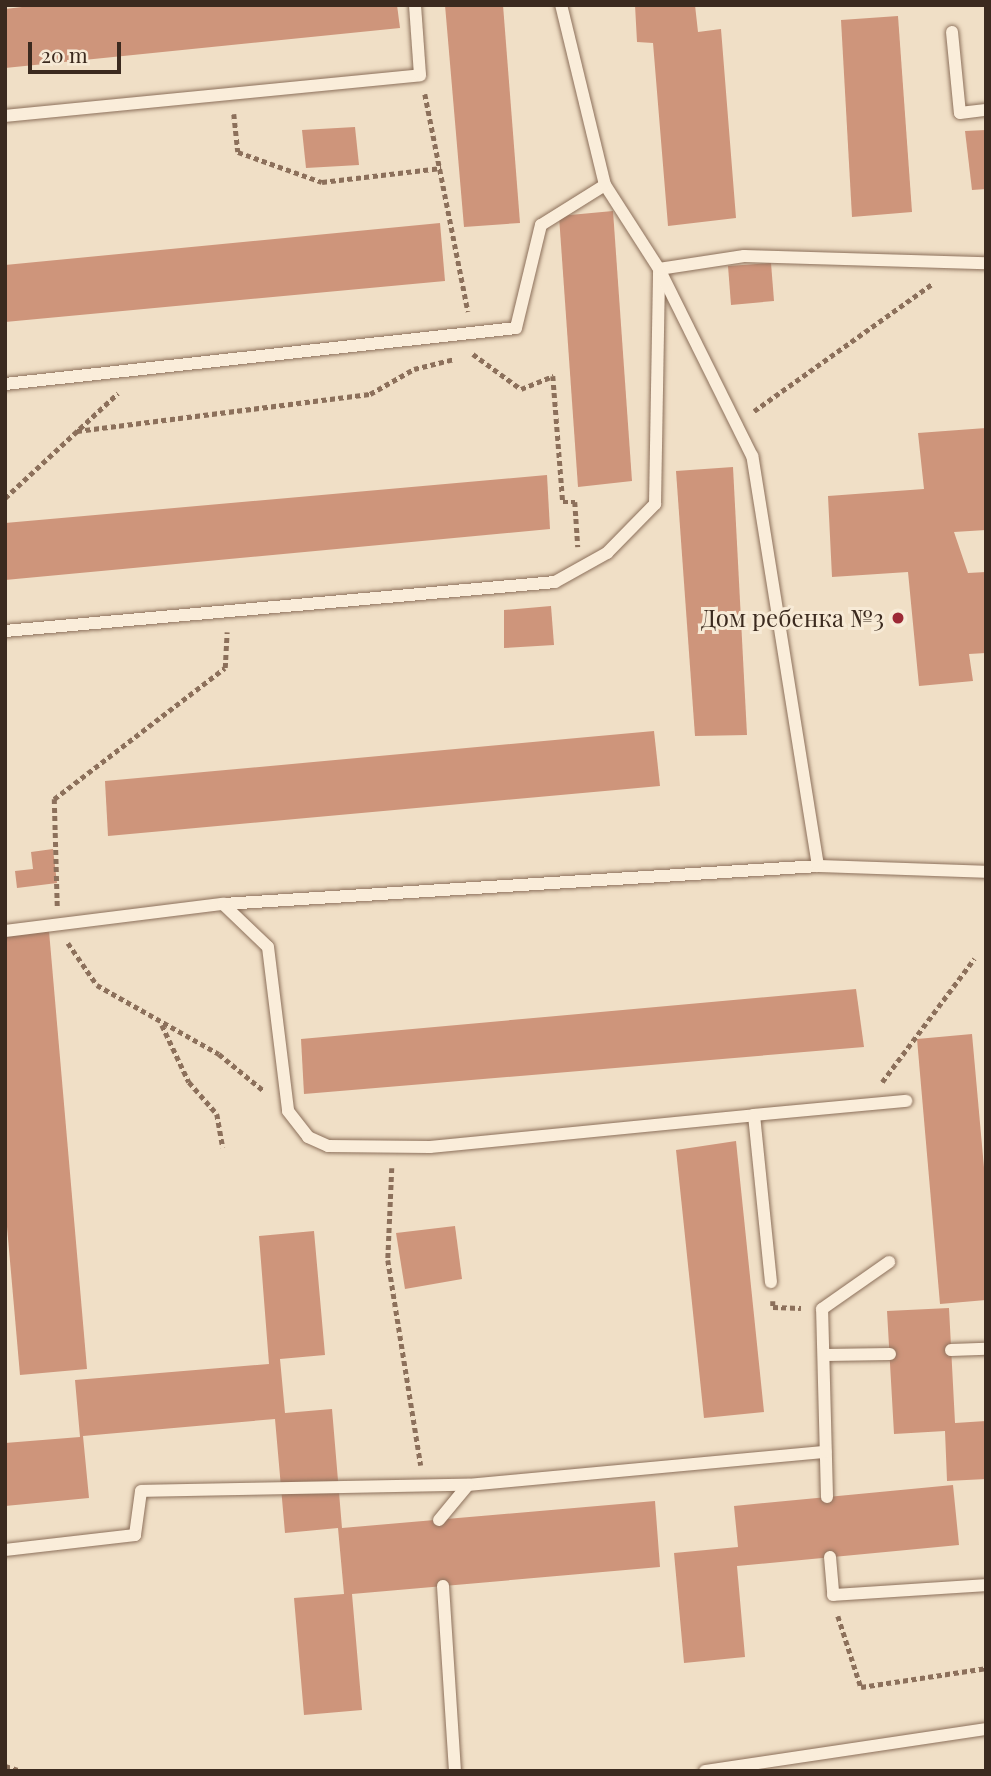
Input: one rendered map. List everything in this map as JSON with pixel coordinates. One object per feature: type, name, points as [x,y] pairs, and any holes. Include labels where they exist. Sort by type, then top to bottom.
[{"type":"lane","points":[[5,116],[421,75],[415,5]]},
{"type":"lane","points":[[561,5],[605,186],[659,269],[752,456],[818,866]]},
{"type":"lane","points":[[952,32],[960,113],[986,110]]},
{"type":"lane","points":[[5,384],[516,328],[541,225],[605,186]]},
{"type":"lane","points":[[659,269],[744,256],[986,263]]},
{"type":"lane","points":[[5,631],[555,582],[607,553],[655,503],[659,269]]},
{"type":"lane","points":[[5,931],[60,929],[223,904],[818,866],[986,872]]},
{"type":"lane","points":[[223,904],[268,947],[288,1111],[308,1137],[328,1146],[393,1147],[906,1101]]},
{"type":"lane","points":[[754,1115],[771,1283]]},
{"type":"lane","points":[[827,1497],[826,1355],[822,1309],[889,1262]]},
{"type":"lane","points":[[951,1350],[986,1349]]},
{"type":"lane","points":[[826,1355],[890,1354]]},
{"type":"lane","points":[[5,1550],[135,1535],[141,1490],[468,1485],[825,1452]]},
{"type":"lane","points":[[439,1520],[468,1485]]},
{"type":"lane","points":[[830,1557],[832,1595],[986,1585]]},
{"type":"lane","points":[[443,1586],[455,1771]]},
{"type":"lane","points":[[705,1771],[986,1729]]},
{"type":"path","points":[[421,75],[441,168],[473,354],[521,389],[553,376],[563,502],[575,502],[579,568]]},
{"type":"path","points":[[233,93],[238,152],[272,167],[322,182],[441,168]]},
{"type":"path","points":[[736,424],[964,261]]},
{"type":"path","points":[[77,431],[370,394],[414,369],[473,354]]},
{"type":"path","points":[[5,498],[145,369]]},
{"type":"path","points":[[228,611],[225,668],[54,799],[60,929],[97,985],[161,1024],[219,1054],[288,1111]]},
{"type":"path","points":[[865,1105],[974,959]]},
{"type":"path","points":[[161,1024],[189,1082],[217,1114],[223,1147]]},
{"type":"path","points":[[393,1147],[388,1260],[424,1486]]},
{"type":"path","points":[[771,1283],[774,1307],[822,1309]]},
{"type":"path","points":[[832,1595],[861,1687],[986,1668]]},
{"type":"path","points":[[5,1766],[21,1771]]},
{"type":"path","points":[[172,1771],[219,1771]]},
{"type":"building","points":[[39,5],[397,5],[400,28],[5,68],[5,9]]},
{"type":"building","points":[[445,5],[503,5],[520,223],[464,227]]},
{"type":"building","points":[[635,5],[695,5],[698,32],[721,29],[736,218],[668,226],[653,43],[637,42]]},
{"type":"building","points":[[898,16],[912,212],[852,217],[841,20]]},
{"type":"building","points":[[355,127],[359,165],[306,168],[302,130]]},
{"type":"building","points":[[986,130],[986,189],[972,190],[965,131]]},
{"type":"building","points":[[613,211],[632,481],[578,487],[559,216]]},
{"type":"building","points":[[440,223],[445,281],[5,322],[5,265]]},
{"type":"building","points":[[771,263],[774,301],[731,305],[728,266]]},
{"type":"building","points":[[986,428],[986,530],[954,532],[968,573],[986,572],[986,653],[969,654],[973,681],[919,686],[908,572],[832,577],[828,496],[924,489],[918,433]]},
{"type":"building","points":[[733,467],[747,735],[695,736],[676,471]]},
{"type":"building","points":[[547,475],[550,529],[5,580],[5,523]]},
{"type":"building","points":[[551,606],[554,645],[504,648],[504,610]]},
{"type":"building","points":[[654,731],[660,786],[108,836],[105,781]]},
{"type":"building","points":[[53,849],[57,883],[17,888],[15,871],[33,869],[31,852]]},
{"type":"building","points":[[49,931],[87,1369],[20,1375],[5,1204],[5,935]]},
{"type":"building","points":[[856,989],[864,1047],[304,1094],[301,1039]]},
{"type":"building","points":[[972,1034],[986,1190],[986,1300],[940,1304],[917,1039]]},
{"type":"building","points":[[736,1141],[764,1412],[704,1418],[676,1150]]},
{"type":"building","points":[[455,1226],[462,1279],[405,1289],[396,1233]]},
{"type":"building","points":[[314,1231],[325,1355],[280,1359],[285,1413],[332,1409],[342,1528],[655,1501],[660,1567],[352,1594],[362,1710],[304,1715],[294,1598],[344,1594],[338,1528],[285,1533],[275,1419],[83,1436],[89,1498],[5,1506],[5,1443],[80,1437],[75,1380],[269,1364],[259,1236]]},
{"type":"building","points":[[949,1308],[955,1423],[986,1421],[986,1479],[947,1481],[945,1431],[894,1434],[887,1311]]},
{"type":"building","points":[[953,1485],[959,1545],[737,1566],[745,1657],[684,1663],[674,1553],[738,1547],[734,1506]]},
{"type":"place","name":"Дом ребенка №3","points":[[898,618]]}]
